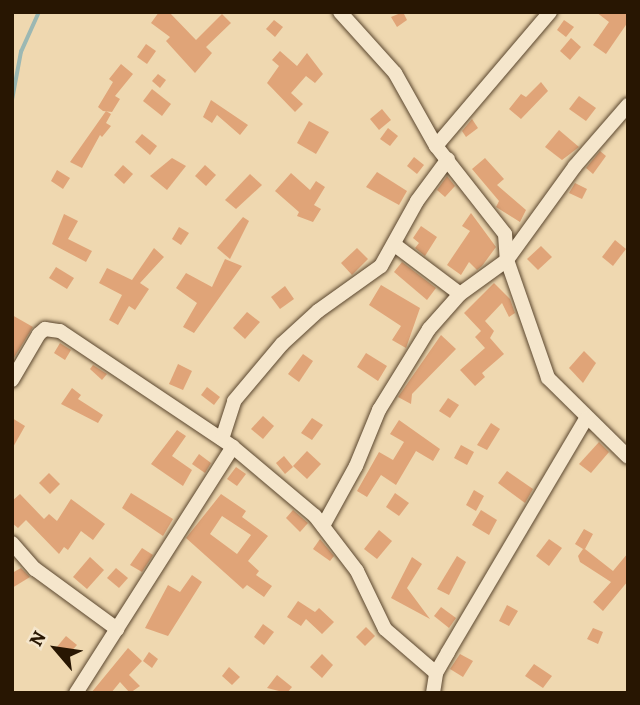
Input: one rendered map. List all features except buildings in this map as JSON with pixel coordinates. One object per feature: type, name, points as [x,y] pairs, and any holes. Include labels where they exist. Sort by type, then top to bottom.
[{"type":"street","points":[[340,12],[395,73],[436,146],[505,234],[507,260],[548,378],[586,419],[628,457]]},
{"type":"street","points":[[436,146],[550,12]]},
{"type":"street","points":[[323,526],[356,466],[379,410],[429,329],[460,294],[507,260],[575,166],[628,105]]},
{"type":"street","points":[[76,693],[227,443],[234,401],[282,344],[331,301],[372,276],[395,245],[417,201],[448,159]]},
{"type":"street","points":[[395,245],[460,294]]},
{"type":"street","points":[[12,380],[39,334],[53,329],[227,443],[323,526],[357,571],[385,629],[436,673]]},
{"type":"street","points":[[433,693],[436,673],[586,419]]},
{"type":"street","points":[[12,543],[35,569],[117,629]]},
{"type":"waterway","points":[[12,100],[21,52],[39,12]]}]
